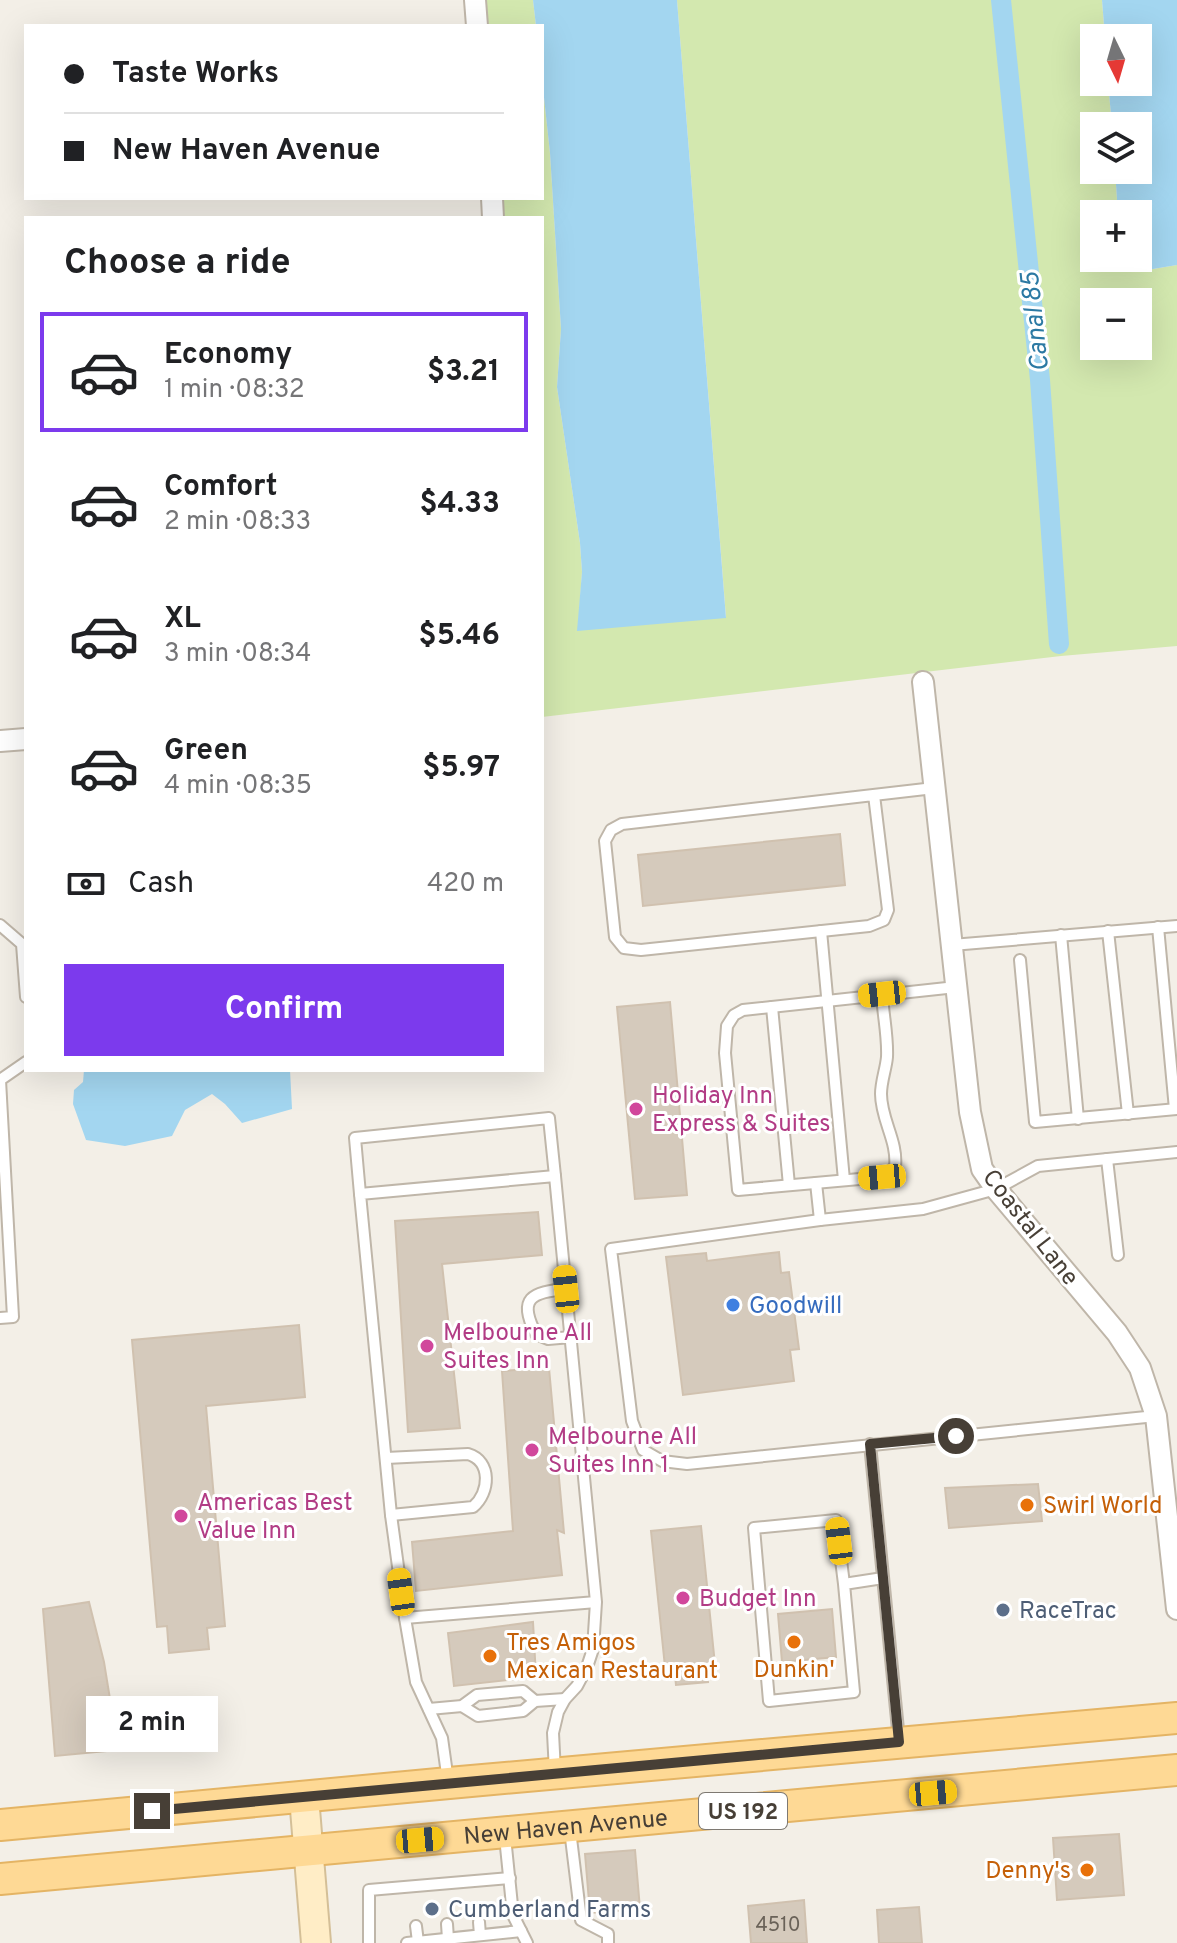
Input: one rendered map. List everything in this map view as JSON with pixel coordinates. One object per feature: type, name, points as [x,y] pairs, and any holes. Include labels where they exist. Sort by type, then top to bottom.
[{"type":"main road","name":"US 192","points":[[0,1825],[1177,1718]]},
{"type":"main road","name":"New Haven Avenue","points":[[0,1879],[1177,1770]]},
{"type":"main road","points":[[304,1797],[316,1943]]},
{"type":"street","points":[[475,0],[477,24]]},
{"type":"street","name":"Coastal Lane","points":[[923,682],[970,1112],[982,1169],[1117,1333],[1140,1368],[1156,1416],[1177,1609]]},
{"type":"street","points":[[0,741],[24,739]]},
{"type":"lane","points":[[874,795],[888,910],[884,920],[869,926],[641,950],[624,948],[615,937],[605,841],[611,830],[622,824],[934,788]]},
{"type":"lane","points":[[0,925],[22,944],[24,970]]},
{"type":"lane","points":[[952,945],[1177,926]]},
{"type":"lane","points":[[1020,960],[1035,1122],[1176,1109],[1158,927]]},
{"type":"lane","points":[[821,931],[844,1180]]},
{"type":"lane","points":[[1108,931],[1128,1114]]},
{"type":"lane","points":[[1061,935],[1078,1119]]},
{"type":"lane","points":[[882,994],[887,1056],[881,1094],[896,1156],[895,1167],[882,1177],[738,1190],[725,1053],[727,1026],[734,1015],[743,1010],[882,994],[956,987]]},
{"type":"lane","points":[[772,1007],[789,1185]]},
{"type":"lane","points":[[0,1318],[13,1317],[0,1080],[24,1063]]},
{"type":"lane","points":[[449,1783],[442,1738],[414,1674],[405,1618],[391,1515],[355,1138],[549,1118],[596,1602],[593,1649],[577,1686],[558,1712],[553,1733],[556,1774]]},
{"type":"lane","points":[[1156,1416],[687,1464],[662,1461],[643,1450],[632,1421],[611,1249],[923,1209],[996,1189],[1038,1166],[1177,1152]]},
{"type":"lane","points":[[1107,1159],[1118,1255]]},
{"type":"lane","points":[[360,1194],[555,1176]]},
{"type":"lane","points":[[816,1183],[820,1220]]},
{"type":"lane","points":[[566,1289],[541,1291],[533,1297],[528,1306],[528,1319],[536,1334],[548,1339],[571,1337]]},
{"type":"lane","points":[[870,1444],[899,1742]]},
{"type":"lane","points":[[386,1458],[468,1454],[481,1461],[485,1472],[484,1495],[473,1507],[391,1515]]},
{"type":"lane","points":[[836,1520],[844,1584],[854,1692],[769,1701],[754,1528],[836,1520]]},
{"type":"lane","points":[[844,1584],[883,1578]]},
{"type":"lane","points":[[405,1618],[596,1602]]},
{"type":"lane","points":[[429,1709],[462,1706],[477,1695],[523,1691],[535,1701]]},
{"type":"lane","points":[[462,1706],[478,1716],[523,1711],[535,1701],[565,1699]]},
{"type":"lane","points":[[569,1826],[581,1920],[608,1934],[608,1943]]},
{"type":"lane","points":[[505,1833],[513,1915],[527,1943]]},
{"type":"lane","points":[[369,1943],[369,1890],[413,1892],[476,1886],[510,1878]]},
{"type":"lane","points":[[479,1922],[480,1935]]},
{"type":"lane","points":[[447,1924],[448,1939]]},
{"type":"lane","points":[[416,1926],[412,1942],[521,1931]]},
{"type":"green space","points":[[475,0],[533,0],[536,24],[477,24]]},
{"type":"green space","points":[[677,0],[1102,0],[1104,24],[1080,24],[1080,96],[1109,96],[1111,112],[1080,112],[1080,184],[1116,184],[1117,200],[1080,200],[1080,272],[1152,272],[1152,269],[1177,265],[1177,646],[1061,656],[544,717],[544,216],[493,216],[491,200],[544,200],[544,98],[561,329],[557,387],[582,572],[578,630],[726,617]]},
{"type":"water","points":[[533,0],[677,0],[726,618],[577,631],[582,572],[557,387],[561,329],[544,98],[544,24],[536,24]]},
{"type":"water","points":[[1102,0],[1177,0],[1177,265],[1152,269],[1152,200],[1117,200],[1116,184],[1152,184],[1152,112],[1111,112],[1109,96],[1152,96],[1152,24],[1104,24]]},
{"type":"water","points":[[84,1072],[290,1072],[292,1109],[242,1123],[212,1094],[185,1110],[172,1136],[125,1146],[86,1140],[73,1104],[74,1090],[83,1082]]},
{"type":"building","points":[[840,834],[845,885],[643,906],[638,855]]},
{"type":"building","points":[[670,1002],[687,1195],[635,1199],[617,1007]]},
{"type":"building","name":"Melbourne All Suites Inn","points":[[538,1212],[542,1255],[442,1264],[460,1428],[408,1432],[395,1221]]},
{"type":"building","points":[[779,1252],[781,1273],[789,1272],[799,1349],[790,1350],[794,1381],[683,1395],[666,1257],[706,1253],[707,1261]]},
{"type":"building","name":"Americas Best Value Inn","points":[[299,1325],[305,1397],[206,1406],[225,1626],[207,1628],[209,1649],[169,1653],[167,1626],[157,1627],[132,1340]]},
{"type":"building","name":"Melbourne All Suites Inn 1","points":[[549,1368],[564,1533],[557,1530],[562,1575],[416,1591],[412,1542],[513,1531],[502,1371]]},
{"type":"building","points":[[1038,1484],[1042,1521],[949,1528],[945,1488]]},
{"type":"building","name":"Budget Inn","points":[[701,1526],[715,1665],[707,1666],[708,1682],[676,1685],[674,1666],[665,1667],[651,1531]]},
{"type":"building","points":[[89,1602],[110,1699],[103,1703],[106,1751],[55,1756],[43,1609]]},
{"type":"building","points":[[832,1609],[836,1657],[782,1662],[778,1614]]},
{"type":"building","points":[[533,1622],[536,1677],[454,1686],[448,1633]]},
{"type":"building","points":[[1119,1834],[1124,1895],[1057,1900],[1053,1838]]},
{"type":"building","points":[[635,1850],[640,1909],[590,1913],[585,1854]]},
{"type":"building","points":[[804,1900],[807,1943],[751,1943],[748,1906]]},
{"type":"building","points":[[919,1907],[922,1943],[879,1943],[877,1910]]},
{"type":"waterway","name":"Canal 85","points":[[1001,0],[1040,380],[1059,644]]},
{"type":"place","name":"Holiday Inn Express & Suites","points":[[636,1109]]},
{"type":"place","name":"Goodwill","points":[[733,1305]]},
{"type":"place","name":"Melbourne All Suites Inn","points":[[427,1346]]},
{"type":"place","name":"Melbourne All Suites Inn 1","points":[[532,1450]]},
{"type":"place","name":"Swirl World","points":[[1027,1505]]},
{"type":"place","name":"Americas Best Value Inn","points":[[181,1516]]},
{"type":"place","name":"Budget Inn","points":[[683,1598]]},
{"type":"place","name":"RaceTrac","points":[[1003,1610]]},
{"type":"place","name":"Dunkin'","points":[[794,1642]]},
{"type":"place","name":"Tres Amigos Mexican Restaurant","points":[[490,1656]]},
{"type":"place","name":"Denny's","points":[[1087,1870]]},
{"type":"place","name":"Cumberland Farms","points":[[432,1909]]},
{"type":"route","points":[[152,1811],[899,1742],[870,1444],[956,1436]]}]
